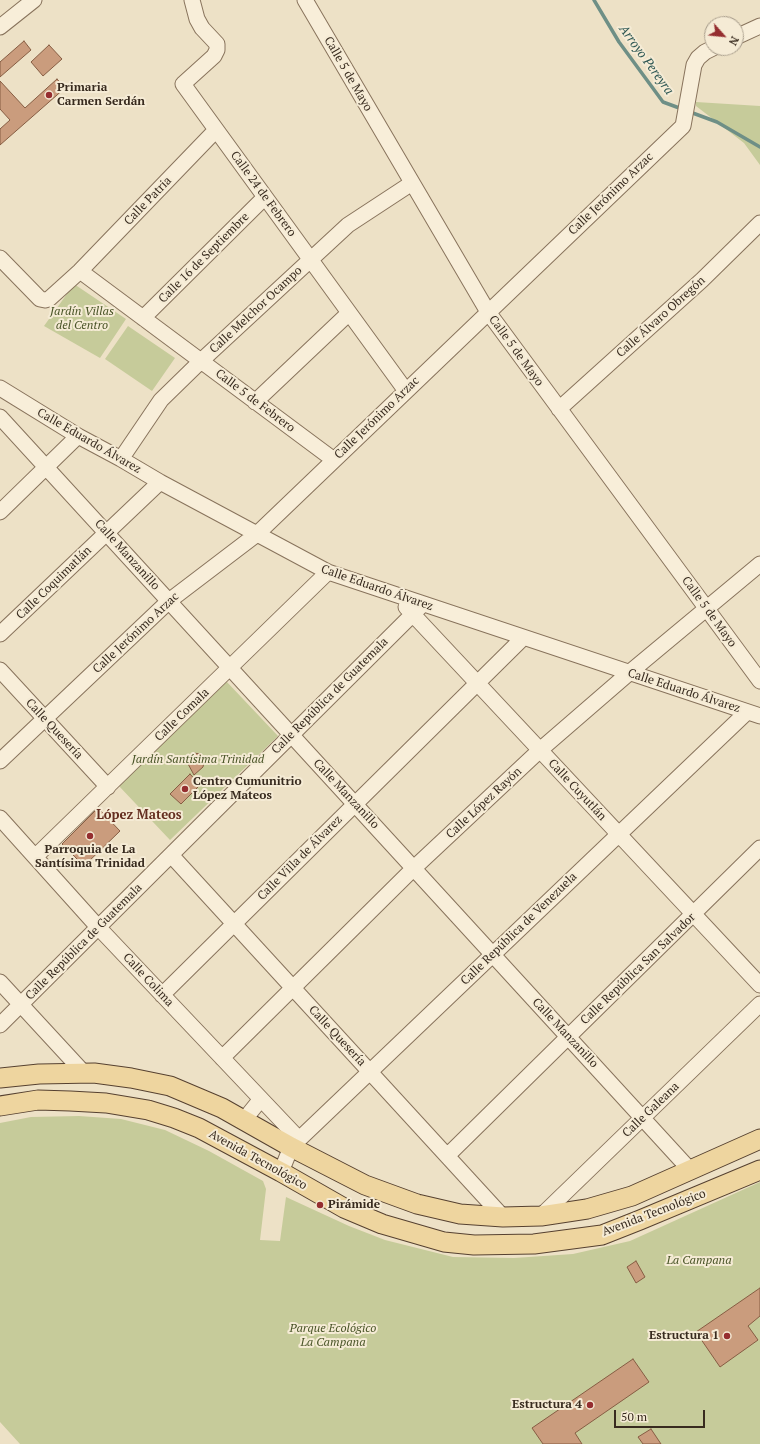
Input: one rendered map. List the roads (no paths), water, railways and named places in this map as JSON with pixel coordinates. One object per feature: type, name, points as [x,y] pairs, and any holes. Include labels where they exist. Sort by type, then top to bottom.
[{"type":"main road","name":"Avenida Tecnológico","points":[[0,1078],[38,1074],[84,1073],[131,1078],[170,1086],[222,1108],[244,1120],[295,1143],[365,1185],[417,1204],[460,1214],[503,1217],[540,1216],[587,1209],[632,1196],[760,1139]]},
{"type":"main road","name":"Avenida Tecnológico","points":[[0,1106],[38,1100],[106,1103],[148,1110],[199,1128],[344,1208],[382,1224],[444,1242],[474,1245],[534,1244],[602,1235],[760,1170]]},
{"type":"street","name":"Calle 24 de Febrero","points":[[192,0],[197,19],[202,28],[216,44],[217,50],[214,56],[183,84],[406,391]]},
{"type":"street","name":"Calle 5 de Mayo","points":[[305,0],[488,312],[760,681]]},
{"type":"street","points":[[0,27],[24,2]]},
{"type":"street","points":[[744,33],[760,26]]},
{"type":"street","name":"Calle Jerónimo Arzac","points":[[0,761],[169,601],[257,534],[683,126],[694,65],[698,58],[704,53]]},
{"type":"street","name":"Calle Patria","points":[[0,258],[40,299],[49,299],[80,271],[216,130]]},
{"type":"street","name":"Calle Melchor Ocampo","points":[[121,459],[161,400],[201,361],[348,225],[412,182]]},
{"type":"street","name":"Calle 16 de Septiembre","points":[[143,318],[265,197]]},
{"type":"street","name":"Calle Álvaro Obregón","points":[[559,409],[702,280],[760,223]]},
{"type":"street","name":"Calle 5 de Febrero","points":[[80,271],[334,460]]},
{"type":"street","points":[[255,402],[349,313]]},
{"type":"street","name":"Calle Eduardo Álvarez","points":[[0,388],[78,436],[160,482],[328,572],[394,595]]},
{"type":"street","name":"Calle Manzanillo","points":[[0,416],[691,1171]]},
{"type":"street","points":[[0,512],[78,436]]},
{"type":"street","name":"Calle Coquimatlán","points":[[0,634],[160,482]]},
{"type":"street","name":"Calle López Rayón","points":[[222,1058],[414,868],[540,750],[629,673],[760,564]]},
{"type":"street","name":"Calle Comala","points":[[35,857],[328,572]]},
{"type":"street","name":"Calle Cuyutlán","points":[[394,595],[418,609],[477,683],[760,984]]},
{"type":"street","name":"Calle Eduardo Álvarez","points":[[418,609],[523,638],[754,714]]},
{"type":"street","name":"Calle República de Guatemala","points":[[0,1026],[418,609]]},
{"type":"street","name":"Calle Villa de Álvarez","points":[[162,995],[523,638]]},
{"type":"street","name":"Calle Quesería","points":[[0,670],[108,787]]},
{"type":"street","name":"Calle República de Venezuela","points":[[295,1143],[619,834],[754,714]]},
{"type":"street","name":"Calle Colima","points":[[0,818],[98,927],[261,1099],[295,1143]]},
{"type":"street","name":"Calle República San Salvador","points":[[447,1156],[760,848]]},
{"type":"street","name":"Calle Quesería","points":[[171,855],[503,1217]]},
{"type":"street","points":[[0,982],[84,1073]]},
{"type":"street","name":"Calle Galeana","points":[[540,1216],[760,1004]]},
{"type":"street","points":[[244,1120],[261,1099]]},
{"type":"street","points":[[281,1172],[295,1143]]},
{"type":"waterway","name":"Arroyo Pereyra","points":[[594,0],[619,42],[663,102],[682,109]]},
{"type":"waterway","name":"Arroyo Pereyra","points":[[690,112],[717,122],[760,147]]},
{"type":"place","name":"Primaria Carmen Serdán","points":[[49,95]]},
{"type":"place","name":"Centro Cumunitrio López Mateos","points":[[185,789]]},
{"type":"place","name":"Parroquia de La Santísima Trinidad","points":[[90,836]]},
{"type":"place","name":"Pirámide","points":[[320,1205]]},
{"type":"place","name":"Estructura 1","points":[[727,1336]]},
{"type":"place","name":"Estructura 4","points":[[590,1405]]},
{"type":"district","name":"López Mateos","points":[[139,815]]},
{"type":"park label","name":"Jardín Villas del Centro","points":[[82,319]]},
{"type":"park label","name":"Jardín Santísima Trinidad","points":[[198,760]]},
{"type":"park label","name":"La Campana","points":[[699,1261]]},
{"type":"park label","name":"Parque Ecológico La Campana","points":[[333,1336]]}]
